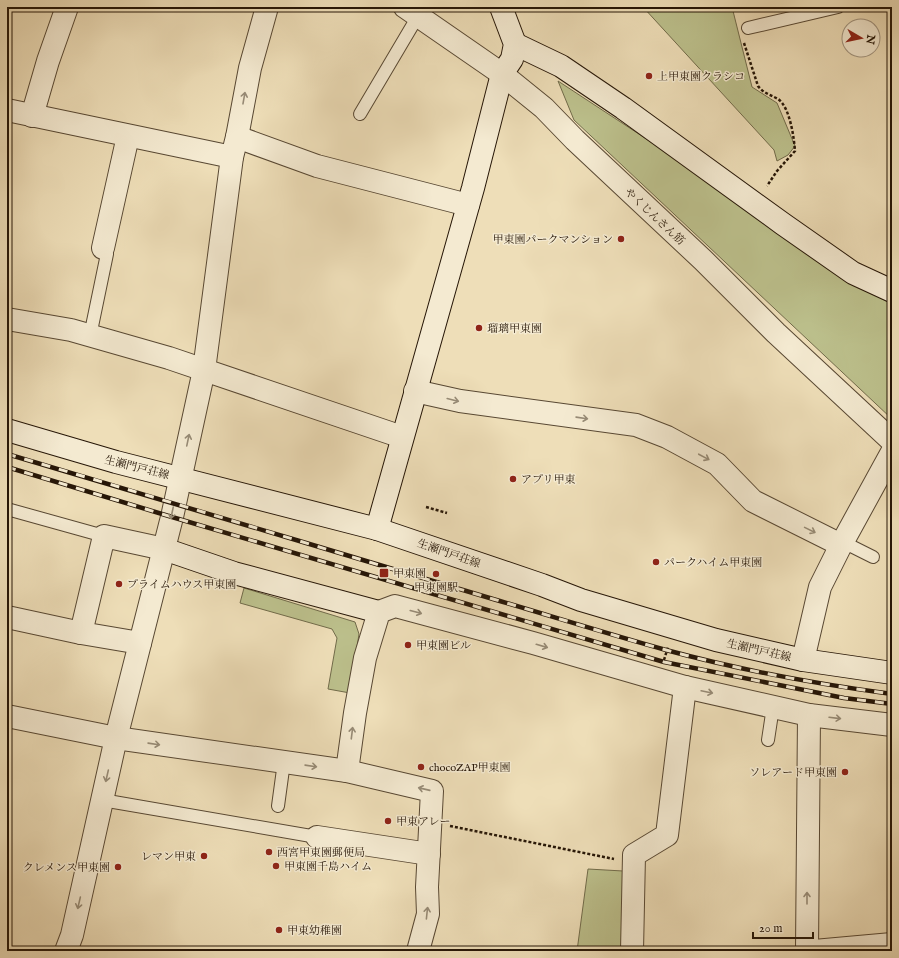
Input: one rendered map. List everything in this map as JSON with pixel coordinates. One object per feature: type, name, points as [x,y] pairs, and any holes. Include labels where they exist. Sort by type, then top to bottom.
[{"type":"street","points":[[32,116],[48,61],[67,7]]},
{"type":"street","points":[[66,951],[72,935],[116,738],[164,549],[204,370],[232,157],[250,68],[267,7]]},
{"type":"street","points":[[377,529],[468,205],[502,74],[512,59],[515,44],[501,7]]},
{"type":"street","name":"やくじんさん筋","points":[[412,12],[502,74],[544,108],[575,140],[703,260],[776,333],[892,441]]},
{"type":"street","points":[[515,44],[561,66],[623,108],[777,220],[853,272],[892,291]]},
{"type":"street","points":[[7,110],[232,157]]},
{"type":"street","points":[[103,248],[128,136]]},
{"type":"street","points":[[237,137],[317,166],[468,205]]},
{"type":"street","points":[[7,319],[71,330],[169,358],[402,436]]},
{"type":"street","points":[[415,390],[460,401],[636,425],[667,437],[717,464],[753,501],[842,543]]},
{"type":"street","name":"生瀬門戸荘線","points":[[7,430],[116,462],[377,529],[542,585],[581,600],[716,640],[802,660],[892,673]]},
{"type":"street","points":[[802,660],[820,587],[842,543],[892,452]]},
{"type":"street","points":[[81,633],[104,536],[164,549],[234,573],[379,612],[395,606],[533,643],[685,687],[809,714],[892,725]]},
{"type":"street","points":[[348,771],[355,713],[365,658],[379,612]]},
{"type":"street","points":[[7,619],[140,643]]},
{"type":"street","points":[[632,951],[634,855],[667,835],[685,687]]},
{"type":"street","points":[[807,951],[809,714]]},
{"type":"street","points":[[7,716],[116,738],[348,771],[432,791],[430,854],[427,887],[428,914],[418,951]]},
{"type":"street","points":[[317,837],[430,854]]},
{"type":"street","points":[[814,951],[892,944]]},
{"type":"lane","points":[[748,28],[838,7]]},
{"type":"lane","points":[[360,114],[412,12]]},
{"type":"lane","points":[[90,336],[107,254],[103,248]]},
{"type":"lane","points":[[7,510],[104,536]]},
{"type":"lane","points":[[842,543],[873,557]]},
{"type":"lane","points":[[768,740],[773,707]]},
{"type":"lane","points":[[278,806],[284,762]]},
{"type":"lane","points":[[102,800],[317,837]]},
{"type":"path","points":[[744,42],[758,86],[762,91],[780,100],[787,111],[794,141],[795,151],[777,171],[766,188]]},
{"type":"path","points":[[426,506],[447,513]]},
{"type":"path","points":[[659,680],[672,627]]},
{"type":"path","points":[[431,823],[634,863]]},
{"type":"green space","points":[[643,7],[732,7],[752,87],[777,103],[795,146],[788,155],[777,161],[774,150]]},
{"type":"green space","points":[[558,81],[892,300],[892,419],[574,120]]},
{"type":"green space","points":[[244,588],[355,622],[359,634],[350,693],[328,689],[337,638],[332,629],[240,603]]},
{"type":"green space","points":[[588,869],[623,871],[622,951],[577,951]]},
{"type":"railway","points":[[7,454],[666,650],[778,676],[892,694]]},
{"type":"railway","points":[[7,467],[664,662],[844,698],[892,704]]},
{"type":"place","name":"上甲東園クラシコ","points":[[649,76]]},
{"type":"place","name":"甲東園パークマンション","points":[[621,239]]},
{"type":"place","name":"瑠璃甲東園","points":[[479,328]]},
{"type":"place","name":"アプリ甲東","points":[[513,479]]},
{"type":"place","name":"パークハイム甲東園","points":[[656,562]]},
{"type":"place","name":"甲東園","points":[[384,573]]},
{"type":"place","name":"甲東園駅","points":[[436,574]]},
{"type":"place","name":"プライムハウス甲東園","points":[[119,584]]},
{"type":"place","name":"甲東園ビル","points":[[408,645]]},
{"type":"place","name":"chocoZAP甲東園","points":[[421,767]]},
{"type":"place","name":"ソレアード甲東園","points":[[845,772]]},
{"type":"place","name":"甲東アレー","points":[[388,821]]},
{"type":"place","name":"西宮甲東園郵便局","points":[[269,852]]},
{"type":"place","name":"レマン甲東","points":[[204,856]]},
{"type":"place","name":"甲東園千島ハイム","points":[[276,866]]},
{"type":"place","name":"クレメンス甲東園","points":[[118,867]]},
{"type":"place","name":"甲東幼稚園","points":[[279,930]]}]
